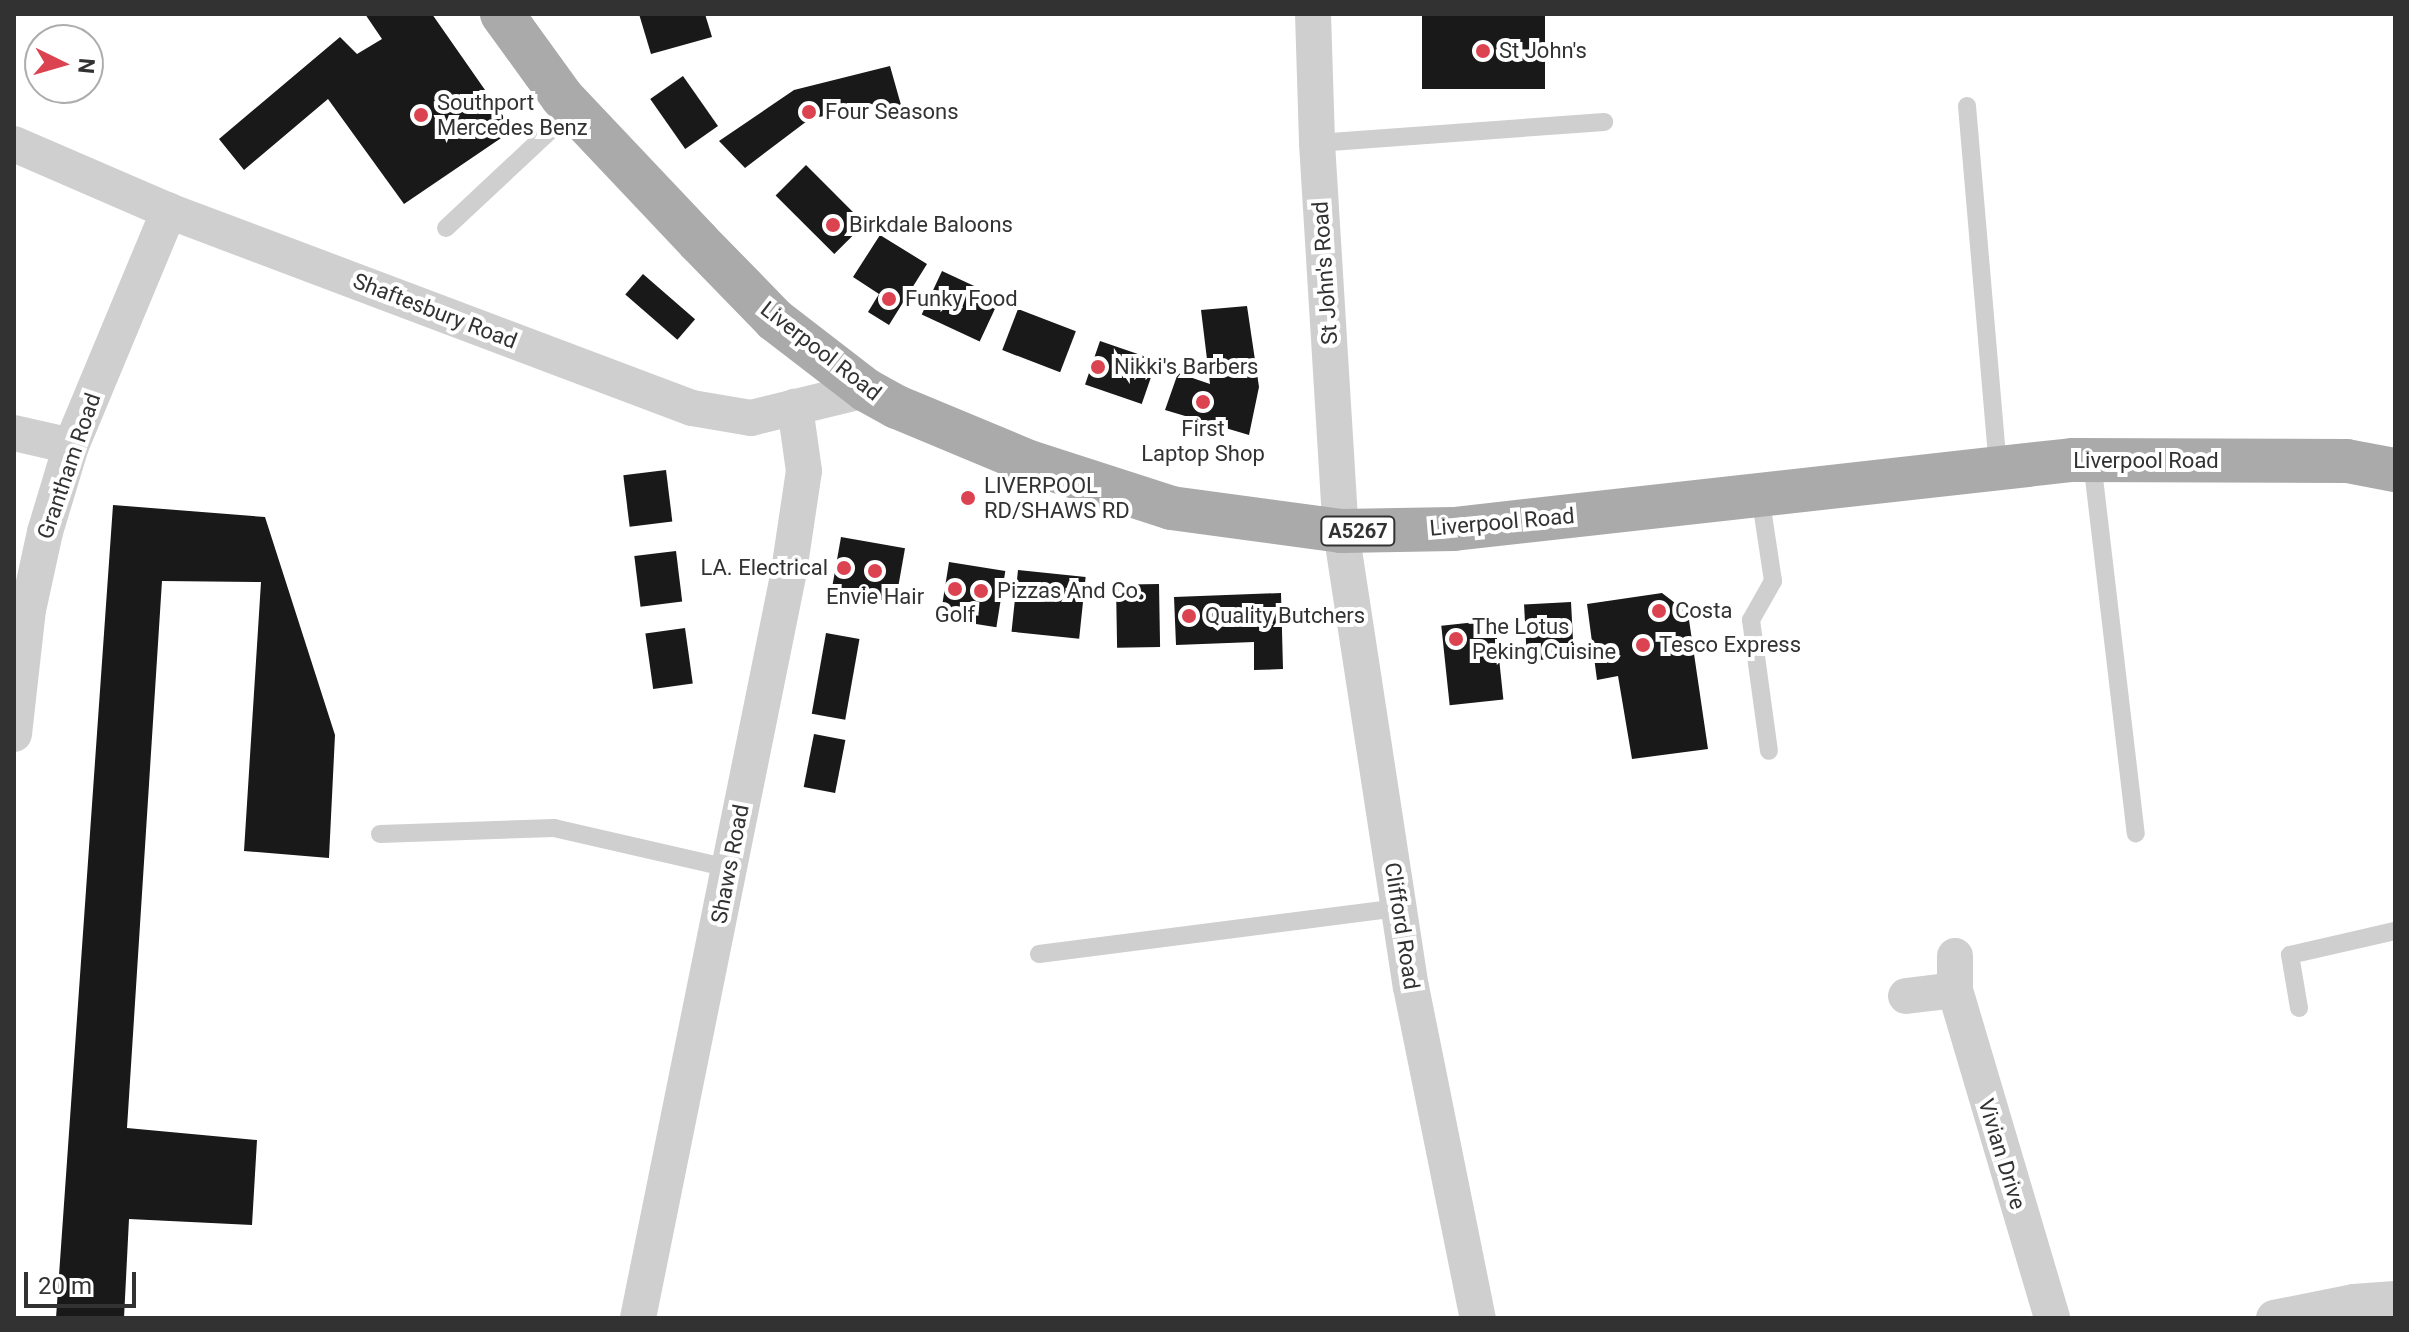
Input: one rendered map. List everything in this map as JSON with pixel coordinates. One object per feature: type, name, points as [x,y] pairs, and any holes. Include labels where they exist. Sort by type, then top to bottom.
[{"type":"main road","name":"Liverpool Road","points":[[502,14],[573,109],[775,320],[866,390],[897,407],[1029,462],[1171,508],[1341,531],[1454,529],[2092,461],[2347,461],[2395,470]]},
{"type":"street","name":"St John's Road","points":[[1313,14],[1317,143],[1341,531]]},
{"type":"street","name":"Shaftesbury Road","points":[[14,144],[169,211],[692,408],[751,418],[866,390]]},
{"type":"street","name":"Grantham Road","points":[[14,734],[28,610],[45,532],[71,446],[169,211]]},
{"type":"street","name":"Shaws Road","points":[[638,1318],[789,571],[804,471],[795,407]]},
{"type":"street","points":[[14,433],[71,446]]},
{"type":"street","name":"Clifford Road","points":[[1341,531],[1411,987],[1478,1318]]},
{"type":"street","name":"Vivian Drive","points":[[1906,996],[1955,973],[2052,1318]]},
{"type":"street","points":[[2274,1318],[2354,1302],[2395,1299]]},
{"type":"lane","points":[[1967,106],[1998,469]]},
{"type":"lane","points":[[446,228],[573,109]]},
{"type":"lane","points":[[1317,143],[1604,122]]},
{"type":"lane","points":[[2092,461],[2136,833]]},
{"type":"lane","points":[[1760,495],[1773,581],[1751,620],[1769,751]]},
{"type":"lane","points":[[380,834],[554,828],[729,868]]},
{"type":"lane","points":[[1039,954],[1399,908]]},
{"type":"lane","points":[[2299,1008],[2290,955],[2395,931]]},
{"type":"building","name":"Southport Mercedes Benz","points":[[365,14],[432,14],[513,130],[404,204],[328,99],[244,170],[219,139],[340,37],[357,54],[382,39]]},
{"type":"building","points":[[639,14],[705,14],[712,37],[651,54]]},
{"type":"building","name":"St John's","points":[[1422,14],[1545,14],[1545,89],[1422,89]]},
{"type":"building","name":"Four Seasons","points":[[890,66],[901,105],[811,118],[745,168],[719,141],[794,90]]},
{"type":"building","points":[[683,76],[718,126],[685,149],[650,99]]},
{"type":"building","points":[[806,165],[865,224],[834,254],[776,195]]},
{"type":"building","points":[[880,235],[927,264],[889,325],[868,312],[879,294],[853,277]]},
{"type":"building","points":[[942,271],[1000,298],[980,342],[922,315]]},
{"type":"building","points":[[643,274],[695,319],[677,340],[625,294]]},
{"type":"building","points":[[1247,306],[1259,387],[1249,435],[1165,410],[1178,373],[1210,384],[1201,310]]},
{"type":"building","points":[[1018,309],[1076,331],[1060,372],[1002,350]]},
{"type":"building","points":[[1100,341],[1157,361],[1142,404],[1085,384]]},
{"type":"building","points":[[666,470],[672,522],[630,527],[623,475]]},
{"type":"building","points":[[113,505],[265,517],[335,735],[329,858],[244,851],[261,582],[162,581],[127,1128],[257,1140],[252,1225],[129,1219],[124,1318],[56,1318]]},
{"type":"building","points":[[841,537],[905,548],[895,602],[831,591]]},
{"type":"building","points":[[676,551],[682,602],[641,607],[634,556]]},
{"type":"building","points":[[949,562],[1005,571],[996,627],[940,618]]},
{"type":"building","points":[[1018,570],[1086,577],[1079,639],[1012,632]]},
{"type":"building","points":[[1159,584],[1160,647],[1117,648],[1116,585]]},
{"type":"building","points":[[1281,593],[1283,669],[1254,670],[1254,642],[1176,645],[1174,597]]},
{"type":"building","name":"Tesco Express","points":[[1662,593],[1688,613],[1708,749],[1632,759],[1618,676],[1597,680],[1587,604]]},
{"type":"building","points":[[1571,602],[1574,658],[1527,660],[1524,604]]},
{"type":"building","points":[[1495,620],[1503,700],[1450,705],[1441,626]]},
{"type":"building","points":[[685,628],[693,683],[653,689],[645,634]]},
{"type":"building","points":[[826,633],[859,639],[845,720],[812,714]]},
{"type":"building","points":[[814,734],[845,740],[835,793],[804,787]]},
{"type":"place","name":"St John's","points":[[1483,51]]},
{"type":"place","name":"Four Seasons","points":[[809,112]]},
{"type":"place","name":"Southport Mercedes Benz","points":[[421,115]]},
{"type":"place","name":"Birkdale Baloons","points":[[833,225]]},
{"type":"place","name":"Funky Food","points":[[889,299]]},
{"type":"place","name":"Nikki's Barbers","points":[[1098,367]]},
{"type":"place","name":"First Laptop Shop","points":[[1203,402]]},
{"type":"place","name":"LIVERPOOL RD/SHAWS RD","points":[[968,498]]},
{"type":"place","name":"LA. Electrical","points":[[844,568]]},
{"type":"place","name":"Envie Hair","points":[[875,571]]},
{"type":"place","name":"Golf","points":[[955,589]]},
{"type":"place","name":"Pizzas And Co.","points":[[981,591]]},
{"type":"place","name":"Costa","points":[[1659,611]]},
{"type":"place","name":"Quality Butchers","points":[[1189,616]]},
{"type":"place","name":"The Lotus Peking Cuisine","points":[[1456,639]]},
{"type":"place","name":"Tesco Express","points":[[1643,645]]}]
